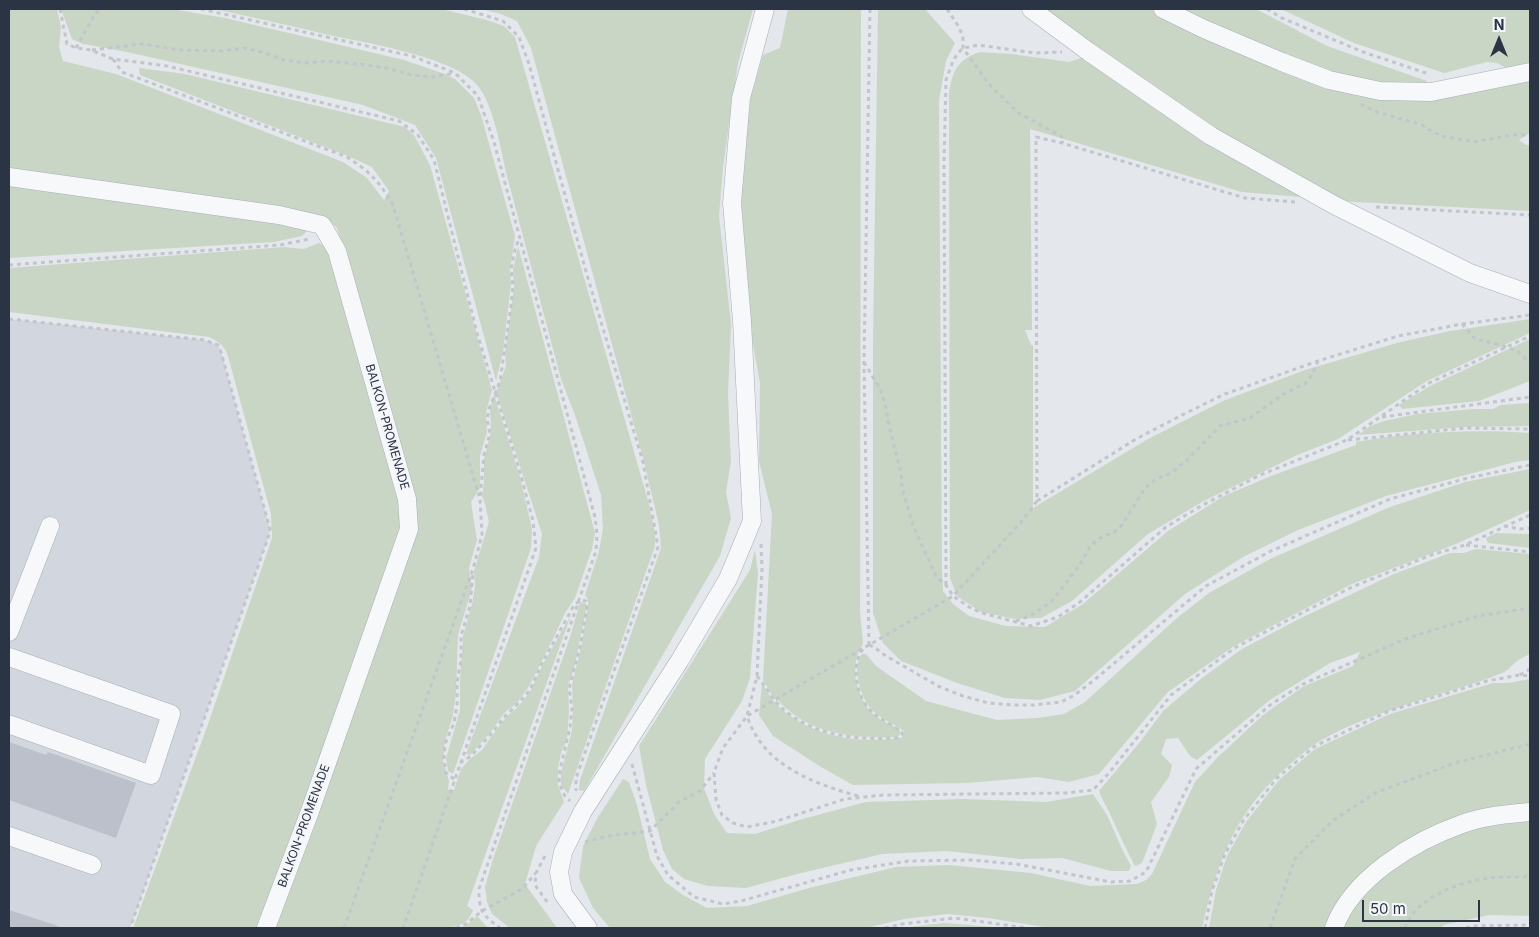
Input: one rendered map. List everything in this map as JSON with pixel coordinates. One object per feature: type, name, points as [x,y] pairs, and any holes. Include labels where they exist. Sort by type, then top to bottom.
[{"type":"lane","points":[[588,928],[563,894],[559,872],[565,846],[583,811],[680,660],[728,579],[752,520],[742,321],[732,203],[741,98],[765,9]]},
{"type":"lane","points":[[1031,9],[1089,52],[1211,136],[1334,205],[1470,273],[1530,294]]},
{"type":"lane","points":[[1163,9],[1204,29],[1329,80],[1380,90],[1431,92],[1530,72]]},
{"type":"lane","points":[[9,177],[279,215],[322,225]]},
{"type":"lane","name":"BALKON-PROMENADE","points":[[266,928],[409,529],[407,499],[337,251],[322,225]]},
{"type":"lane","points":[[9,632],[50,526]]},
{"type":"lane","points":[[9,656],[171,714],[151,775],[9,725]]},
{"type":"lane","points":[[1334,928],[1338,916],[1350,898],[1363,884],[1384,866],[1427,839],[1463,823],[1499,814],[1530,812]]},
{"type":"lane","points":[[9,836],[92,865]]},
{"type":"path","points":[[60,9],[67,44],[76,48],[91,50],[143,44],[180,50],[223,51],[243,48],[284,60],[306,63],[327,62],[367,65],[411,75],[432,77],[455,74]]},
{"type":"path","points":[[76,48],[95,14],[100,9]]},
{"type":"path","points":[[201,9],[412,56],[455,74],[478,96],[494,142],[597,534],[596,551],[580,600],[478,889],[479,906],[484,916],[500,928]]},
{"type":"path","points":[[464,9],[503,21],[520,37],[587,275],[643,462],[658,547],[576,778],[576,794],[583,811]]},
{"type":"path","points":[[757,676],[774,699],[795,718],[811,727],[849,738],[897,738],[902,735],[902,732],[872,712],[858,687],[856,679],[857,659],[868,645],[864,362],[870,9]]},
{"type":"path","points":[[947,9],[961,32],[963,48],[988,83],[1016,112],[1064,138],[1062,143]]},
{"type":"path","points":[[1267,9],[1282,18],[1364,52],[1437,77]]},
{"type":"path","points":[[946,585],[944,172],[946,80],[953,61],[963,48],[978,46],[1035,52],[1089,52]]},
{"type":"path","points":[[91,50],[113,59],[167,66],[399,121],[418,135],[434,160],[477,333],[533,521],[536,548],[403,928]]},
{"type":"path","points":[[1359,103],[1374,111],[1422,125],[1442,136],[1474,142],[1511,135],[1530,135]]},
{"type":"path","points":[[1037,501],[1036,137],[1062,143],[1245,198],[1304,203]]},
{"type":"path","points":[[1372,207],[1530,215]]},
{"type":"path","points":[[9,265],[280,245],[309,240],[322,225]]},
{"type":"path","points":[[344,928],[473,569],[482,535],[480,499],[484,455],[490,433],[489,408],[500,380],[513,286],[514,253],[519,237]]},
{"type":"path","points":[[746,716],[953,596],[1022,521],[1037,501],[1136,439],[1184,414],[1225,394],[1318,361],[1398,336],[1462,324],[1530,316]]},
{"type":"path","points":[[9,319],[204,340],[218,345],[222,352],[270,530],[130,928]]},
{"type":"path","points":[[1462,324],[1475,339],[1489,341],[1519,352],[1530,362]]},
{"type":"path","points":[[864,362],[880,389],[885,403],[901,473],[902,488],[914,528],[936,576],[946,585],[953,596],[968,607],[982,613],[1031,626],[1058,617],[1080,602],[1166,527],[1200,506],[1258,476],[1347,440],[1429,383],[1530,336]]},
{"type":"path","points":[[1014,622],[1032,614],[1052,601],[1080,565],[1091,545],[1100,538],[1114,532],[1122,525],[1145,488],[1171,473],[1187,460],[1217,429],[1250,418],[1282,395],[1306,383],[1318,361]]},
{"type":"path","points":[[1379,417],[1530,397]]},
{"type":"path","points":[[1347,440],[1465,428],[1530,429]]},
{"type":"path","points":[[868,645],[938,686],[963,696],[988,703],[1013,705],[1060,702],[1073,696],[1093,681],[1206,586],[1271,551],[1390,499],[1468,478],[1530,465]]},
{"type":"path","points":[[714,772],[716,800],[722,815],[733,823],[747,826],[776,821],[845,799],[861,797],[1093,790],[1109,773],[1171,695],[1236,647],[1352,587],[1431,555],[1465,545],[1530,514]]},
{"type":"path","points":[[565,846],[608,836],[650,831],[678,802],[700,791],[714,772],[723,748],[746,716],[757,676],[762,568],[761,537],[752,520]]},
{"type":"path","points":[[1503,526],[1520,529],[1530,528]]},
{"type":"path","points":[[1465,545],[1530,552]]},
{"type":"path","points":[[454,779],[446,773],[445,744],[454,723],[457,705],[461,636],[470,606],[473,588],[473,569]]},
{"type":"path","points":[[580,600],[586,601],[587,606],[579,652],[569,689],[572,708],[559,783],[565,796],[583,811]]},
{"type":"path","points":[[460,764],[471,756],[530,690],[541,665],[573,607],[580,600]]},
{"type":"path","points":[[626,744],[657,856],[668,875],[694,897],[723,904],[761,896],[851,870],[909,861],[970,860],[1016,864],[1111,882],[1130,881],[1146,872],[1196,769],[1270,705],[1303,684],[1405,639],[1478,616],[1530,608]]},
{"type":"path","points":[[1519,675],[1530,669]]},
{"type":"path","points":[[1205,928],[1212,891],[1225,854],[1243,821],[1276,778],[1315,746],[1389,711],[1487,681],[1519,675],[1530,676]]},
{"type":"path","points":[[746,716],[757,740],[770,755],[812,781],[831,789],[861,797]]},
{"type":"path","points":[[1270,928],[1296,859],[1332,821],[1375,792],[1455,764],[1530,744]]},
{"type":"path","points":[[456,928],[466,924],[482,911],[522,889],[536,873]]},
{"type":"path","points":[[1405,928],[1415,912],[1442,891],[1462,883],[1491,878],[1530,876]]},
{"type":"path","points":[[885,928],[955,918],[1028,928]]},
{"type":"path","points":[[1514,925],[1522,928]]},
{"type":"path","points":[[1466,928],[1472,926],[1530,925]]},
{"type":"shaded area","points":[[9,319],[204,340],[218,345],[270,529],[130,928],[9,928]]},
{"type":"green space","points":[[9,9],[57,9],[61,27],[59,47],[63,61],[116,74],[343,162],[367,178],[384,200],[389,191],[372,167],[140,75],[139,68],[185,74],[405,127],[414,135],[430,165],[492,390],[486,413],[487,432],[480,456],[480,488],[471,502],[477,540],[469,568],[472,588],[458,635],[456,692],[453,715],[445,741],[443,761],[449,781],[448,790],[454,790],[461,769],[481,751],[506,717],[517,708],[530,692],[543,664],[571,615],[467,906],[473,910],[469,918],[463,923],[447,928],[272,928],[415,500],[337,228],[326,218],[9,174]]},
{"type":"green space","points":[[61,9],[172,9],[225,18],[404,60],[455,79],[474,98],[481,115],[515,236],[503,352],[496,381],[436,158],[415,125],[363,105],[127,52],[83,44],[72,39]]},
{"type":"green space","points":[[214,9],[441,9],[504,26],[515,37],[649,504],[655,533],[655,546],[568,794],[561,785],[561,773],[572,730],[572,685],[588,606],[588,600],[585,595],[599,551],[603,528],[601,495],[561,379],[493,117],[484,95],[478,86],[467,76],[431,59],[386,47]]},
{"type":"green space","points":[[481,9],[753,9],[738,63],[723,167],[719,216],[731,324],[728,394],[731,461],[726,492],[731,518],[720,556],[584,791],[579,790],[580,780],[661,548],[659,525],[643,458],[531,48],[517,21],[501,14]]},
{"type":"green space","points":[[788,9],[861,9],[860,611],[863,644],[856,660],[855,669],[858,688],[865,705],[877,717],[900,730],[900,735],[897,737],[863,737],[831,732],[816,727],[788,710],[776,698],[774,699],[763,680],[772,514],[759,461],[760,383],[749,322],[740,204],[749,104],[763,55],[780,48]]},
{"type":"green space","points":[[878,9],[925,9],[955,43],[946,61],[939,100],[942,571],[943,591],[953,604],[969,616],[1006,626],[1045,627],[1083,604],[1168,531],[1224,496],[1271,476],[1356,445],[1356,442],[1443,432],[1487,431],[1530,433],[1530,460],[1515,462],[1386,496],[1298,530],[1243,557],[1185,594],[1075,691],[1040,700],[1005,698],[957,683],[901,661],[883,643],[873,613],[873,340]]},
{"type":"green space","points":[[1041,9],[1153,9],[1204,33],[1380,94],[1530,75],[1530,133],[1519,140],[1526,145],[1530,145],[1530,211],[1336,201],[1213,130]]},
{"type":"green space","points":[[1172,9],[1256,9],[1327,46],[1427,81],[1419,88],[1377,84],[1299,65]]},
{"type":"green space","points":[[1281,9],[1530,9],[1530,66],[1510,70],[1497,63],[1487,62],[1444,73],[1354,43]]},
{"type":"green space","points":[[980,52],[1069,62],[1084,57],[1313,198],[1242,192],[1030,129],[1032,330],[1025,330],[1031,345],[1033,345],[1033,508],[1148,439],[1223,401],[1305,370],[1397,343],[1450,331],[1530,319],[1530,333],[1427,381],[1338,439],[1295,456],[1202,502],[1148,534],[1072,601],[1041,618],[1015,619],[981,612],[957,596],[950,578],[949,93],[952,78],[957,67],[961,62]]},
{"type":"green space","points":[[9,184],[310,228],[302,236],[274,242],[9,258]]},
{"type":"green space","points":[[319,243],[334,252],[400,486],[403,526],[262,928],[133,928],[207,727],[272,538],[271,514],[228,356],[221,344],[209,337],[9,312],[9,268],[284,247],[304,249]]},
{"type":"green space","points":[[518,246],[595,533],[592,549],[575,598],[565,613],[528,688],[516,704],[505,712],[490,733],[470,755],[466,754],[539,557],[542,534],[496,392],[506,366],[505,353],[514,288],[513,270]]},
{"type":"green space","points":[[1530,339],[1530,381],[1479,401],[1402,409],[1399,405],[1430,386]]},
{"type":"green space","points":[[494,394],[520,477],[532,529],[531,548],[453,774],[448,771],[446,758],[460,710],[463,636],[475,587],[474,571],[489,522],[482,496],[484,459],[491,432],[490,409]]},
{"type":"green space","points":[[1530,403],[1530,426],[1465,427],[1358,435],[1370,426],[1384,421],[1417,414],[1493,409],[1501,405]]},
{"type":"green space","points":[[1530,469],[1530,510],[1456,544],[1352,584],[1234,646],[1168,692],[1099,774],[1069,782],[1037,777],[967,783],[853,785],[773,736],[759,715],[762,683],[777,705],[790,716],[819,731],[852,739],[885,740],[901,738],[904,731],[874,712],[865,700],[859,684],[857,667],[862,654],[866,654],[876,666],[926,701],[997,720],[1037,718],[1064,714],[1085,702],[1177,618],[1209,593],[1270,559],[1390,507],[1465,482]]},
{"type":"green space","points":[[1496,533],[1530,534],[1530,548],[1488,543],[1486,538]]},
{"type":"green space","points":[[1476,549],[1530,554],[1530,654],[1502,673],[1410,703],[1352,725],[1312,746],[1290,764],[1255,800],[1231,838],[1222,858],[1202,928],[1050,928],[948,914],[904,919],[866,928],[610,928],[593,908],[579,878],[583,846],[598,817],[623,779],[629,782],[637,805],[650,859],[665,882],[683,895],[707,908],[747,906],[809,888],[896,867],[948,865],[1031,873],[1090,886],[1137,884],[1146,880],[1152,874],[1195,782],[1218,757],[1263,715],[1304,686],[1353,666],[1360,652],[1330,663],[1270,700],[1197,760],[1190,756],[1178,738],[1166,739],[1161,754],[1172,765],[1169,777],[1151,802],[1157,824],[1142,863],[1135,866],[1099,791],[1163,711],[1202,678],[1242,649],[1299,619],[1394,574],[1450,553],[1464,553]]},
{"type":"green space","points":[[755,550],[758,573],[750,678],[742,701],[705,759],[704,788],[714,814],[727,833],[755,834],[866,802],[964,799],[1046,802],[1093,794],[1107,815],[1131,866],[1129,871],[1111,871],[1062,858],[1021,859],[947,851],[882,854],[746,888],[708,886],[684,879],[672,869],[663,850],[646,785],[639,746],[750,570]]},
{"type":"green space","points":[[580,602],[587,605],[574,669],[568,685],[567,739],[561,753],[558,769],[558,785],[564,802],[536,846],[525,884],[557,928],[510,928],[492,914],[487,902],[485,887],[571,634]]},
{"type":"green space","points":[[1530,679],[1530,807],[1453,818],[1351,885],[1331,913],[1327,928],[1209,928],[1216,890],[1227,856],[1246,822],[1279,780],[1315,749],[1390,714],[1493,683],[1509,683]]},
{"type":"green space","points":[[1530,817],[1530,916],[1489,915],[1444,925],[1440,928],[1338,928],[1349,906],[1395,862],[1473,826]]},
{"type":"green space","points":[[477,916],[488,928],[461,928],[469,923]]},
{"type":"green space","points":[[944,923],[1005,928],[900,928]]},
{"type":"building","points":[[9,742],[46,755],[48,752],[136,783],[116,838],[9,800]]},
{"type":"building","points":[[9,910],[58,926],[58,928],[9,928]]}]
